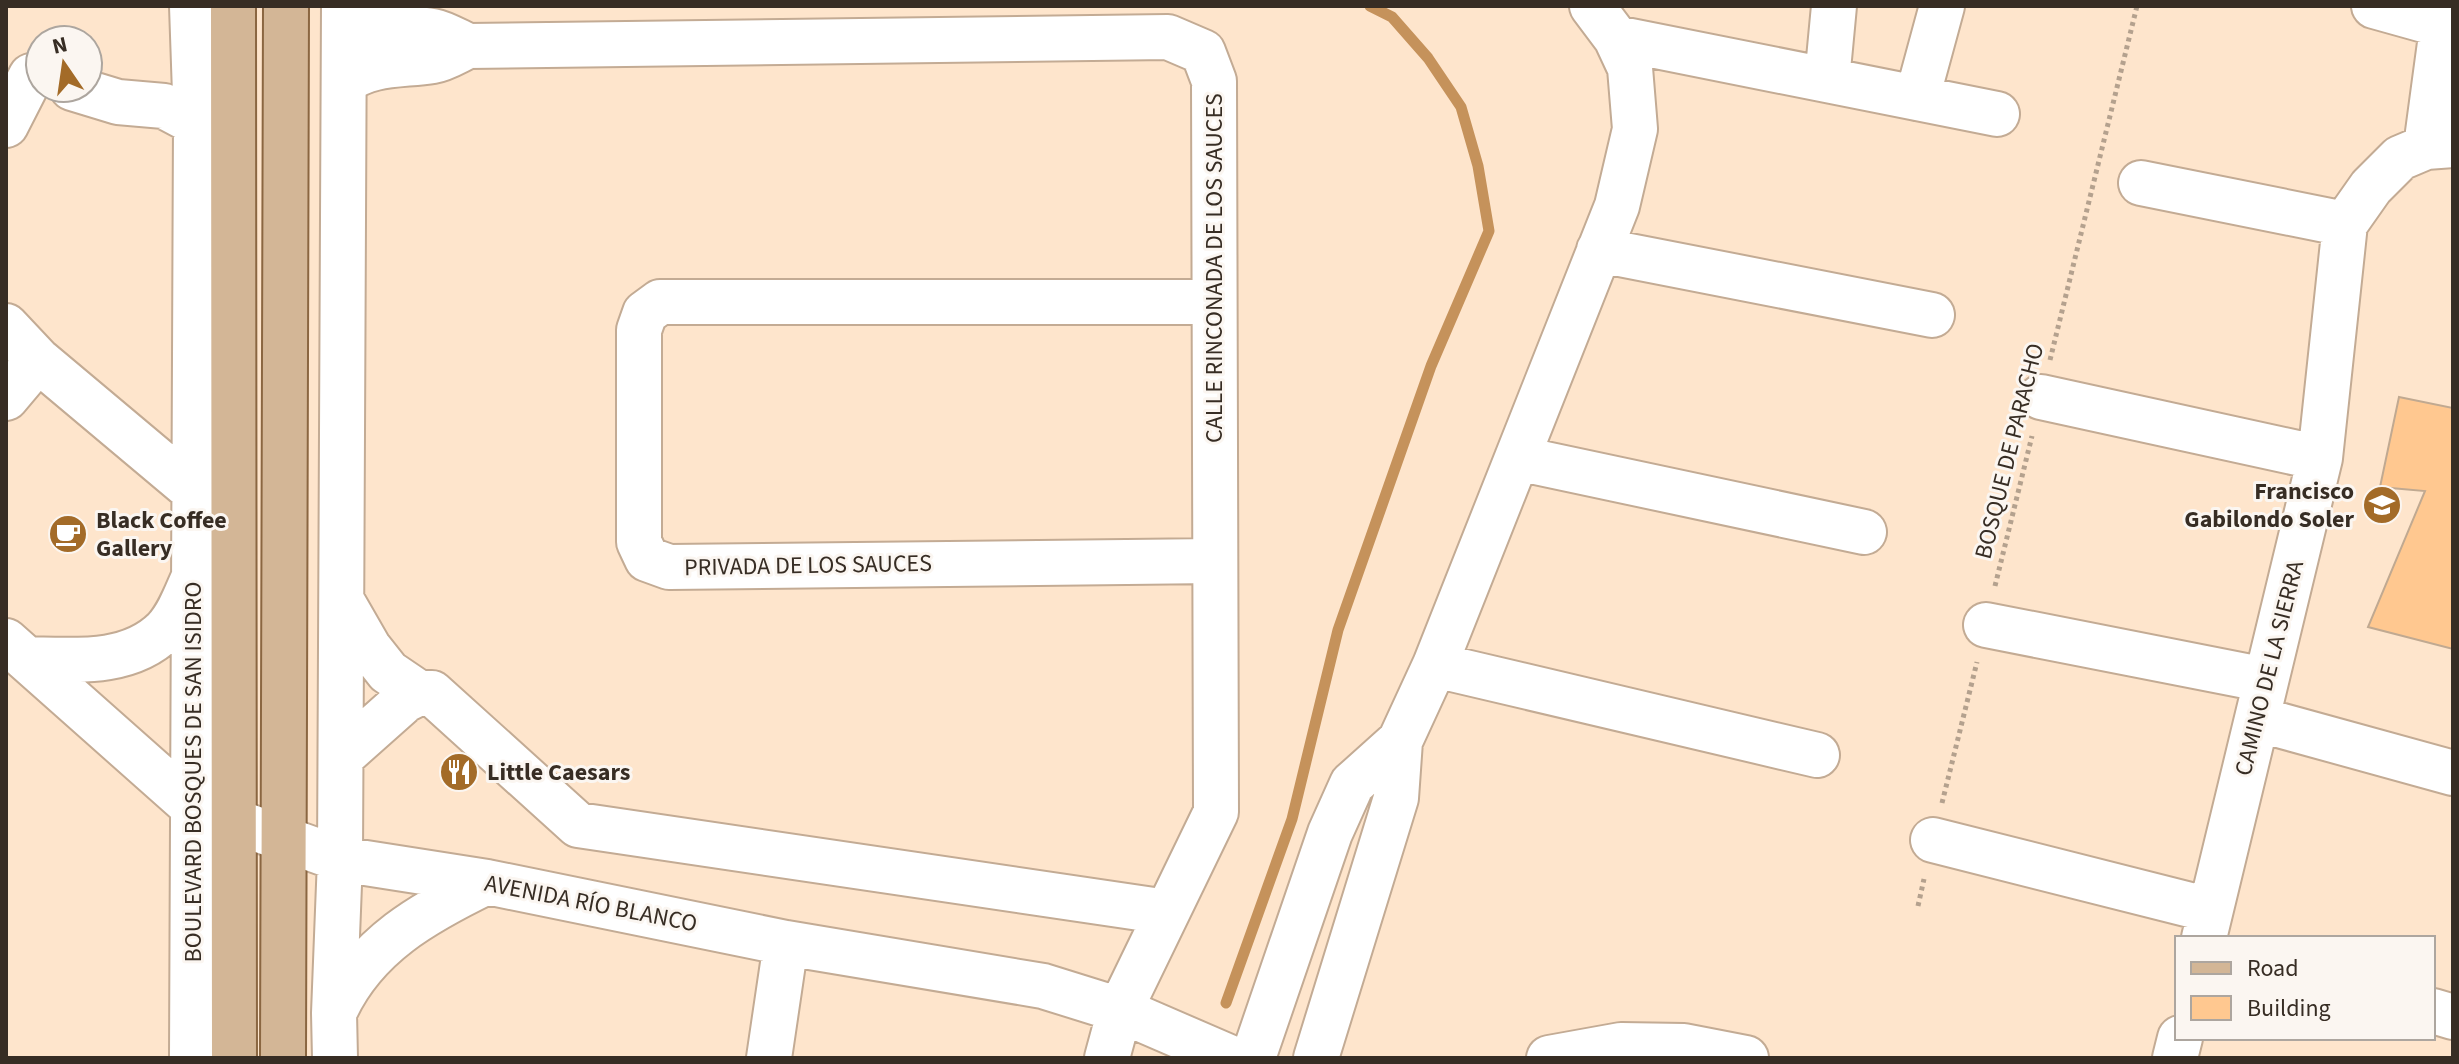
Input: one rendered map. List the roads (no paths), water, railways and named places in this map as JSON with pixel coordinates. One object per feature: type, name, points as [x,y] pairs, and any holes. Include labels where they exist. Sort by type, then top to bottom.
[{"type":"main road","name":"BOULEVARD BOSQUES DE SAN ISIDRO","points":[[233,6],[234,1058]]},
{"type":"main road","points":[[283,1058],[286,6]]},
{"type":"street","name":"BOULEVARD BOSQUES DE SAN ISIDRO","points":[[192,6],[196,123],[192,1058]]},
{"type":"street","points":[[1827,80],[1834,6]]},
{"type":"street","points":[[1917,98],[1942,6]]},
{"type":"street","points":[[2374,6],[2444,16]]},
{"type":"street","points":[[335,1058],[341,757],[344,7]]},
{"type":"street","name":"CALLE RINCONADA DE LOS SAUCES","points":[[344,7],[355,20],[374,30],[434,31],[468,46]]},
{"type":"street","name":"CAMINO DE LA SIERRA","points":[[2207,924],[2320,458],[2345,224],[2371,187],[2400,158],[2439,146],[2444,16]]},
{"type":"street","points":[[1604,22],[1827,80],[1997,114]]},
{"type":"street","points":[[1316,1058],[1396,798],[1400,741],[1435,665],[1617,206],[1635,129],[1630,68],[1604,22]]},
{"type":"street","name":"CALLE RINCONADA DE LOS SAUCES","points":[[344,82],[358,72],[378,66],[436,61],[468,46],[1168,37],[1203,52],[1214,81],[1216,812],[1120,1010],[1107,1058]]},
{"type":"street","points":[[136,104],[192,56]]},
{"type":"street","points":[[6,125],[24,97]]},
{"type":"street","points":[[104,98],[118,102],[164,106],[196,123]]},
{"type":"street","points":[[2141,183],[2345,224]]},
{"type":"street","points":[[1599,250],[1932,315]]},
{"type":"street","name":"PRIVADA DE LOS SAUCES","points":[[1214,302],[660,302],[645,313],[639,330],[639,542],[647,559],[669,567],[1215,561]]},
{"type":"street","points":[[6,326],[38,360],[194,491]]},
{"type":"street","points":[[6,398],[38,360]]},
{"type":"street","points":[[2041,397],[2320,458]]},
{"type":"street","points":[[1517,458],[1864,532]]},
{"type":"street","points":[[17,650],[91,661],[146,645],[165,630],[179,611],[194,576]]},
{"type":"street","points":[[341,600],[369,648],[388,672],[419,693]]},
{"type":"street","points":[[1986,625],[2261,700],[2453,773]]},
{"type":"street","name":"AVENIDA RÍO BLANCO","points":[[17,650],[192,806],[340,859],[487,882],[786,943],[1043,986],[1120,1010],[1231,1058]]},
{"type":"street","points":[[1435,665],[1817,755]]},
{"type":"street","points":[[341,757],[405,700],[419,693],[432,693],[578,825],[1167,912]]},
{"type":"street","points":[[1253,1058],[1330,833],[1352,784],[1400,741]]},
{"type":"street","points":[[1933,840],[2207,924]]},
{"type":"street","points":[[334,1013],[365,963],[392,937],[430,910],[487,882]]},
{"type":"street","points":[[769,1058],[786,943]]},
{"type":"street","points":[[1549,1058],[1621,1045],[1684,1046],[1746,1058]]},
{"type":"waterway","points":[[1226,1003],[1292,819],[1338,630],[1431,366],[1489,231],[1478,166],[1461,107],[1428,58],[1392,17],[1370,6]]},
{"type":"place","name":"Francisco Gabilondo Soler","points":[[2382,505]]},
{"type":"place","name":"Black Coffee Gallery","points":[[68,534]]},
{"type":"place","name":"Little Caesars","points":[[459,772]]}]
